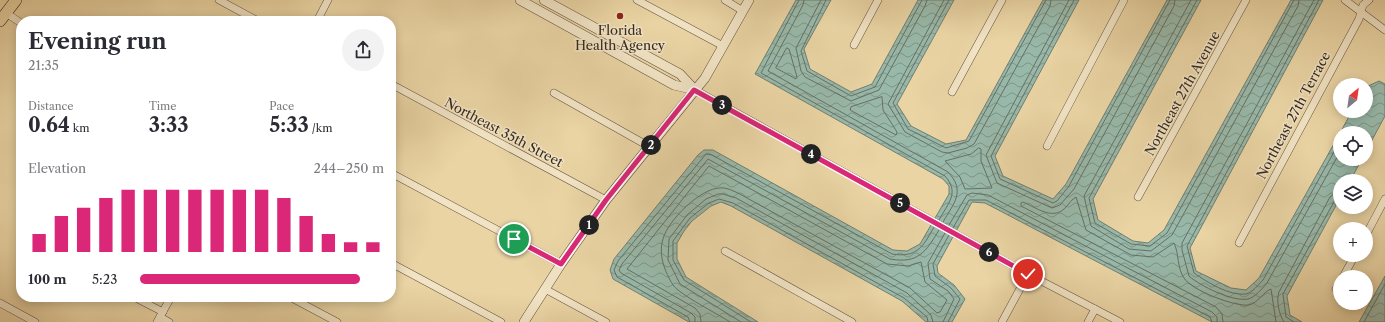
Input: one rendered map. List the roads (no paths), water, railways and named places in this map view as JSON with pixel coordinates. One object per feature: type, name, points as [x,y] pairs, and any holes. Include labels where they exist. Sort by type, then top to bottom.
[{"type":"main road","points":[[3,17],[16,0]]},
{"type":"street","points":[[219,0],[249,16]]},
{"type":"street","points":[[320,16],[328,0]]},
{"type":"street","points":[[520,0],[674,85],[694,90],[1028,274],[1120,322]]},
{"type":"street","points":[[544,0],[680,74],[694,90]]},
{"type":"street","points":[[637,0],[723,46]]},
{"type":"street","points":[[725,0],[743,10]]},
{"type":"street","points":[[524,322],[561,264],[606,200],[705,78],[749,0]]},
{"type":"street","points":[[854,45],[878,0]]},
{"type":"street","points":[[952,92],[1002,0]]},
{"type":"street","points":[[1047,146],[1124,0]]},
{"type":"street","name":"Northeast 27th Avenue","points":[[1138,196],[1246,0]]},
{"type":"street","points":[[1345,0],[1385,30]]},
{"type":"street","name":"Northeast 27th Terrace","points":[[1238,243],[1359,18],[1363,5],[1369,0]]},
{"type":"street","points":[[3,17],[16,21]]},
{"type":"street","points":[[630,60],[636,50]]},
{"type":"street","name":"Northeast 35th Street","points":[[396,87],[606,200]]},
{"type":"street","points":[[554,93],[650,147]]},
{"type":"street","points":[[396,176],[561,264]]},
{"type":"street","points":[[1373,222],[1385,200]]},
{"type":"street","points":[[725,251],[852,322]]},
{"type":"street","points":[[396,266],[501,322]]},
{"type":"street","points":[[1002,322],[1028,274]]},
{"type":"street","points":[[545,289],[606,322]]},
{"type":"street","points":[[140,302],[169,322]]},
{"type":"street","points":[[160,317],[168,302]]},
{"type":"street","points":[[299,302],[337,322]]},
{"type":"street","points":[[0,303],[35,322]]},
{"type":"street","points":[[1088,322],[1095,309]]},
{"type":"water","points":[[796,0],[831,0],[804,49],[810,69],[851,92],[872,84],[918,0],[954,0],[897,104],[911,126],[946,144],[966,140],[1043,0],[1079,0],[995,156],[1003,176],[1053,199],[1066,184],[1167,0],[1201,0],[1093,199],[1098,220],[1133,241],[1148,243],[1164,230],[1291,0],[1323,0],[1190,248],[1196,271],[1231,288],[1246,290],[1259,278],[1333,146],[1333,166],[1358,166],[1354,174],[1333,174],[1333,211],[1287,296],[1290,315],[1302,322],[1212,322],[985,203],[972,202],[937,266],[938,273],[954,285],[965,299],[952,322],[926,322],[902,301],[731,206],[721,202],[711,206],[692,221],[684,231],[677,243],[677,259],[686,277],[758,322],[689,322],[613,279],[610,270],[614,259],[698,155],[704,150],[713,150],[893,250],[907,251],[920,244],[949,194],[949,186],[943,179],[755,74]]},
{"type":"water","points":[[1379,81],[1385,84],[1385,116],[1373,138],[1373,126],[1344,126],[1348,118],[1373,118],[1373,84]]},
{"type":"water","points":[[1385,276],[1385,322],[1359,322],[1366,310],[1373,310],[1373,297]]},
{"type":"place","name":"Florida Health Agency","points":[[620,16]]}]
